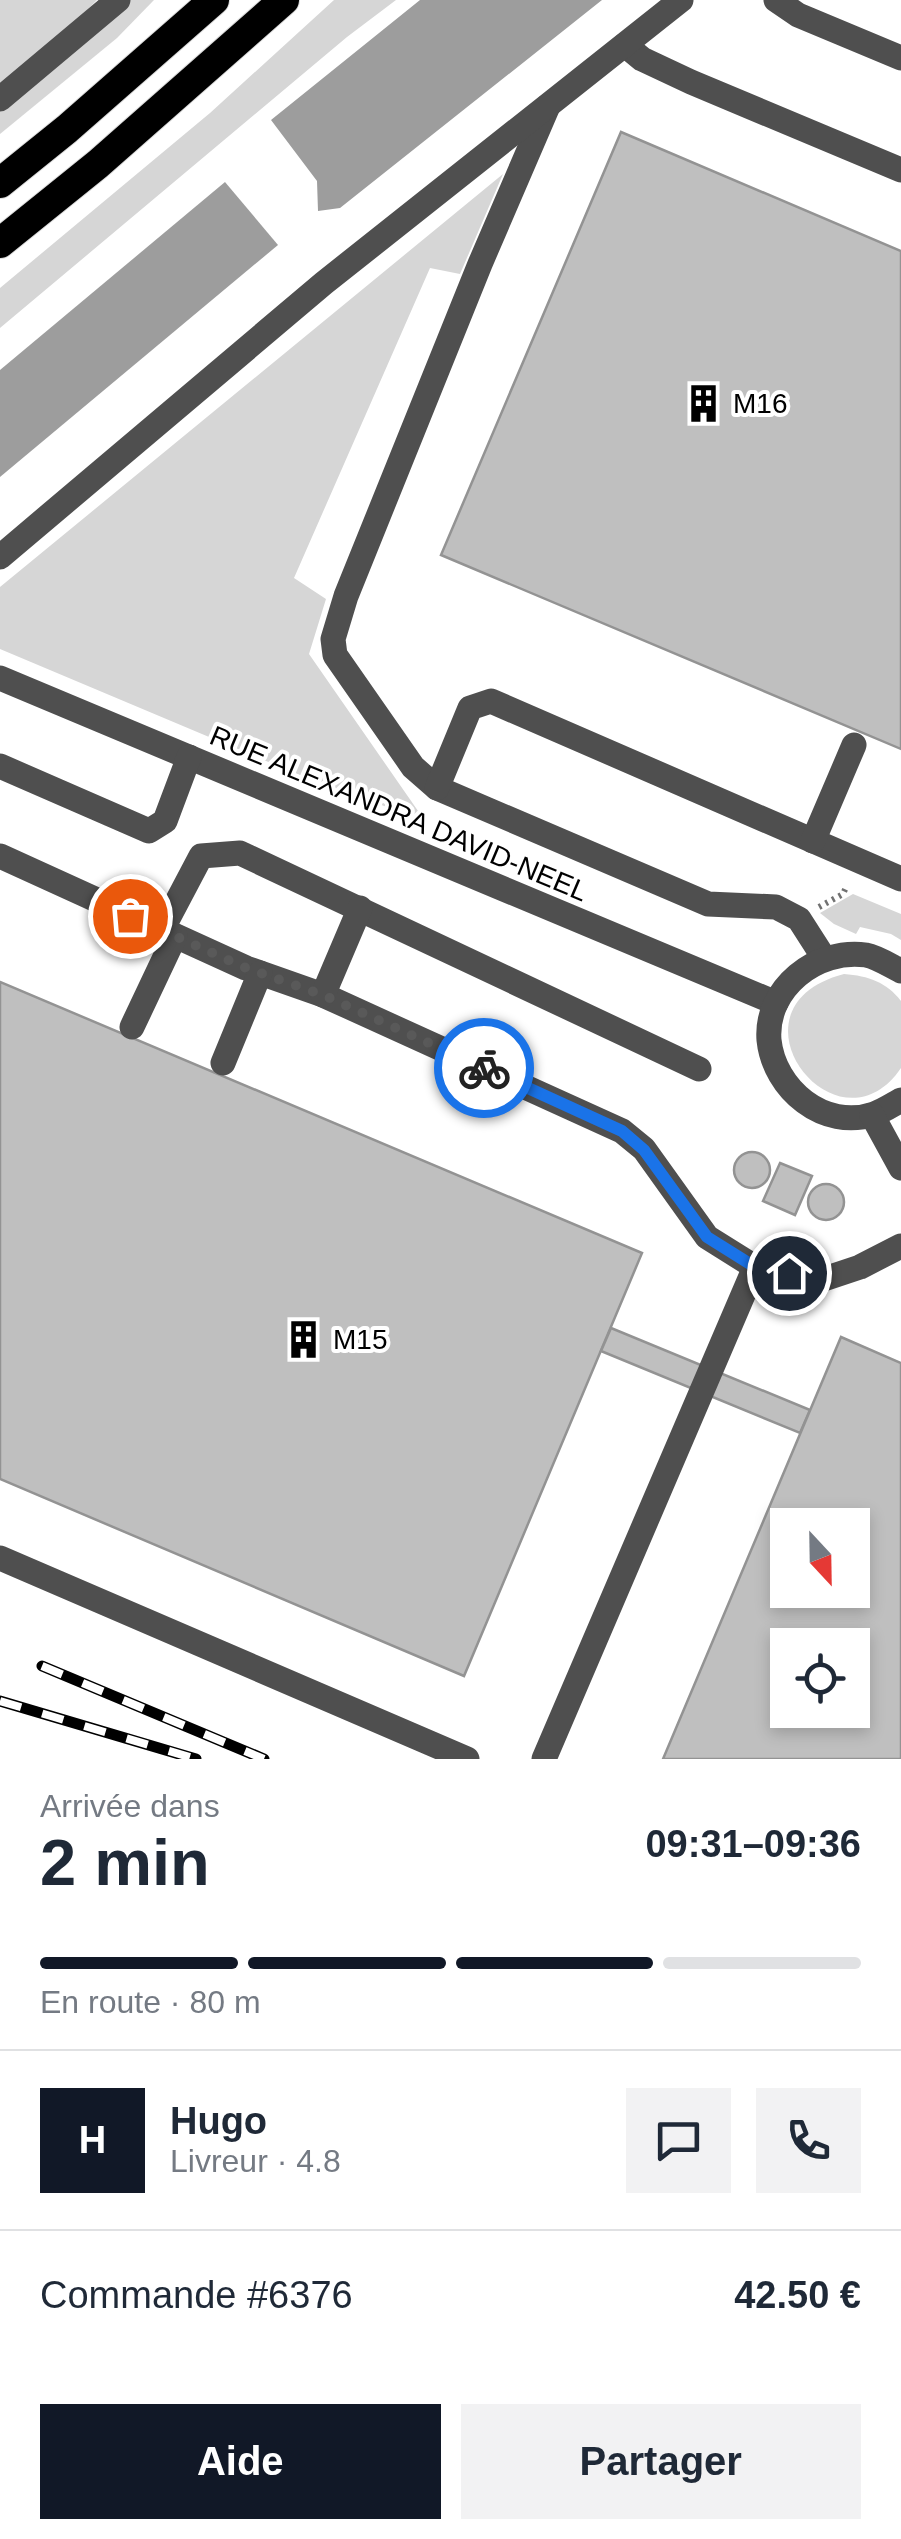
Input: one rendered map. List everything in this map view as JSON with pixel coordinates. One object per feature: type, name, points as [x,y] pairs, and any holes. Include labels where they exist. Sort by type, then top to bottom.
[{"type":"highway","points":[[0,183],[68,129],[214,0]]},
{"type":"highway","points":[[0,242],[98,164],[284,0]]},
{"type":"street","points":[[0,99],[118,0]]},
{"type":"street","points":[[0,557],[324,283],[681,0]]},
{"type":"street","points":[[776,0],[798,15],[901,58]]},
{"type":"street","points":[[625,45],[642,59],[691,82],[901,170]]},
{"type":"street","points":[[548,106],[346,596],[332,639],[335,655],[412,767],[437,788],[708,904],[776,907],[799,919],[824,958]]},
{"type":"street","name":"RUE ALEXANDRA DAVID-NEEL","points":[[0,678],[776,1003]]},
{"type":"street","points":[[437,788],[470,708],[491,701],[901,879]]},
{"type":"street","points":[[814,842],[854,745]]},
{"type":"street","points":[[0,766],[149,831],[165,821],[189,758]]},
{"type":"street","points":[[132,1027],[201,856],[240,853],[699,1069]]},
{"type":"street","points":[[0,856],[260,973],[323,995],[622,1131],[644,1150],[707,1237],[755,1267],[824,1280],[901,1246]]},
{"type":"street","points":[[323,995],[360,908]]},
{"type":"street","points":[[901,971],[867,956],[824,958],[798,974],[776,1003],[769,1039],[780,1079],[802,1102],[835,1117],[872,1116],[901,1100]]},
{"type":"street","points":[[223,1063],[260,973]]},
{"type":"street","points":[[872,1116],[901,1168]]},
{"type":"street","points":[[544,1759],[755,1267]]},
{"type":"street","points":[[0,1558],[468,1759]]},
{"type":"path","points":[[799,919],[843,894],[858,861]]},
{"type":"shaded area","points":[[0,0],[97,0],[65,33],[0,84]]},
{"type":"shaded area","points":[[124,0],[154,0],[117,38],[0,134],[0,107]]},
{"type":"shaded area","points":[[334,0],[396,0],[0,328],[0,288],[210,113]]},
{"type":"shaded area","points":[[420,0],[602,0],[340,208],[318,211],[317,181],[271,120]]},
{"type":"shaded area","points":[[503,174],[460,274],[430,268],[294,578],[326,599],[309,654],[425,821],[297,774],[0,649],[0,587]]},
{"type":"shaded area","points":[[225,182],[278,245],[0,477],[0,370]]},
{"type":"shaded area","points":[[853,894],[901,914],[901,940],[860,927],[856,934],[820,913]]},
{"type":"shaded area","points":[[844,974],[876,981],[901,1001],[901,1068],[875,1092],[847,1098],[821,1088],[801,1069],[789,1043],[790,1016],[807,991]]},
{"type":"building","name":"M16","points":[[621,132],[901,251],[901,749],[441,555]]},
{"type":"building","name":"M15","points":[[0,982],[642,1253],[464,1676],[0,1479]]},
{"type":"building","points":[[752,1152],[765,1157],[770,1170],[765,1183],[752,1188],[739,1183],[734,1170],[739,1157]]},
{"type":"building","points":[[780,1163],[812,1176],[795,1215],[763,1201]]},
{"type":"building","points":[[826,1184],[839,1189],[844,1202],[839,1215],[826,1220],[813,1215],[808,1202],[813,1189]]},
{"type":"building","points":[[611,1328],[810,1410],[800,1433],[601,1351]]},
{"type":"building","points":[[841,1337],[901,1363],[901,1759],[663,1759]]},
{"type":"railway","points":[[42,1666],[264,1759]]},
{"type":"railway","points":[[0,1701],[196,1759]]},
{"type":"way so far","points":[[130,916],[246,968],[323,995],[484,1068]]},
{"type":"place","name":"M16","points":[[703,403]]},
{"type":"place","name":"M15","points":[[303,1339]]},
{"type":"route","points":[[484,1068],[622,1131],[644,1150],[707,1237],[755,1267],[789,1273]]}]
